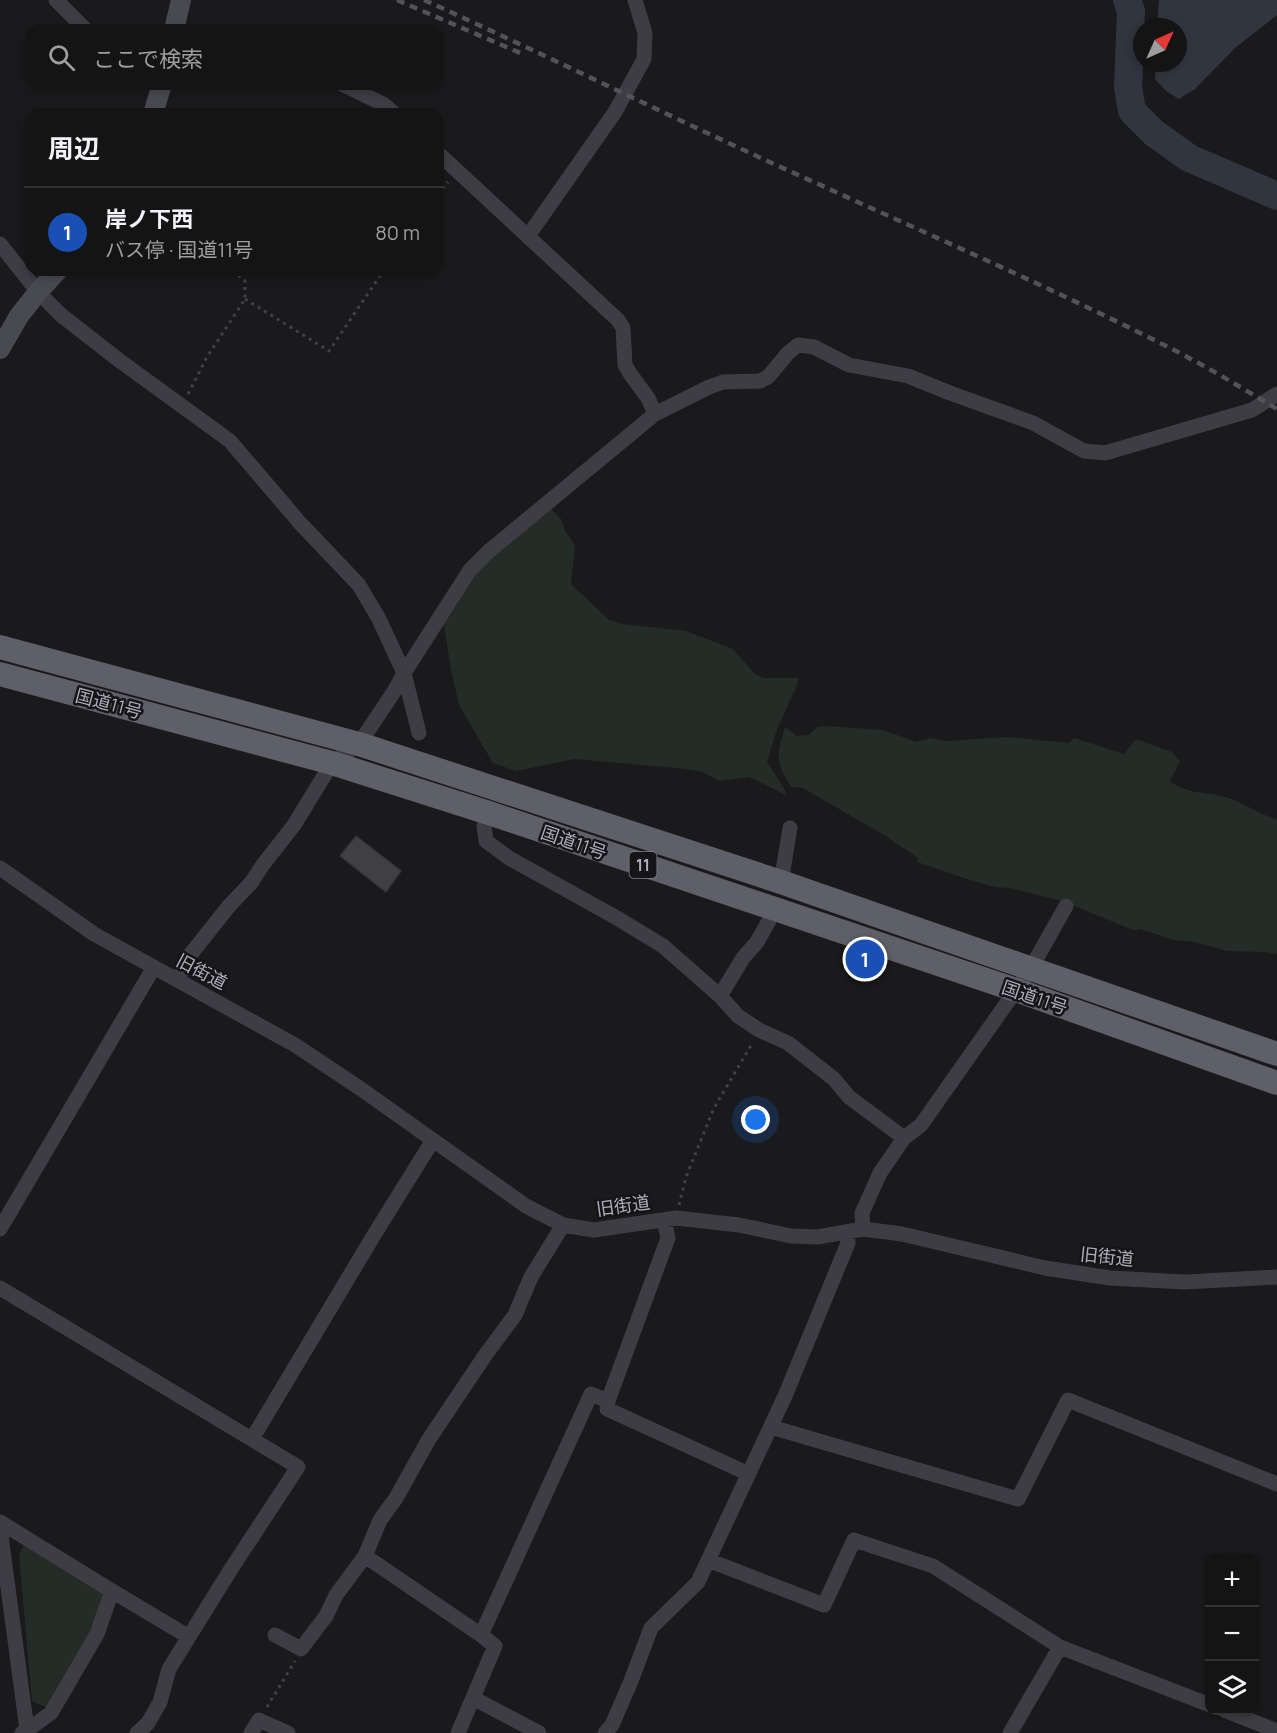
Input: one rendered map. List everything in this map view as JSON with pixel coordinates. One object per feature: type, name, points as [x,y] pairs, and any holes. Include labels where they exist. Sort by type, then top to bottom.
[{"type":"highway","name":"国道11号","points":[[0,647],[359,744],[781,882],[1277,1054]]},
{"type":"highway","name":"国道11号","points":[[0,674],[332,763],[489,813],[1016,990],[1277,1083]]},
{"type":"main road","points":[[175,24],[181,0]]},
{"type":"main road","points":[[155,108],[160,90]]},
{"type":"main road","points":[[0,350],[20,316],[53,276]]},
{"type":"street","points":[[56,0],[80,24]]},
{"type":"street","points":[[528,236],[615,112],[644,59],[645,33],[635,0]]},
{"type":"street","points":[[354,90],[388,108]]},
{"type":"street","points":[[444,159],[618,320],[623,328],[625,365],[648,398],[655,414]]},
{"type":"street","points":[[0,244],[24,274]]},
{"type":"street","points":[[25,276],[61,315],[230,441],[300,523],[359,585],[379,619],[404,673],[419,733]]},
{"type":"street","points":[[178,979],[196,947],[228,906],[251,883],[294,825],[332,763],[359,744],[470,570],[489,551],[655,414],[723,382],[760,381],[768,377],[788,353],[798,345],[814,347],[849,365],[908,376],[1033,423],[1084,451],[1105,453],[1252,410],[1277,393]]},
{"type":"street","points":[[489,813],[484,826],[486,841],[509,858],[663,946],[720,996],[738,1016],[759,1030],[788,1043],[834,1079],[849,1097],[904,1138]]},
{"type":"street","points":[[781,882],[790,828]]},
{"type":"street","name":"旧街道","points":[[0,868],[94,934],[295,1045],[526,1206],[563,1225],[594,1230],[670,1219],[739,1225],[791,1236],[817,1237],[864,1230],[902,1234],[1045,1268],[1110,1278],[1185,1282],[1277,1276]]},
{"type":"street","points":[[864,1230],[862,1213],[880,1173],[904,1138],[921,1125],[1030,970],[1066,906]]},
{"type":"street","points":[[720,996],[743,958],[757,942],[775,910]]},
{"type":"street","points":[[0,1228],[154,968]]},
{"type":"street","points":[[252,1439],[433,1140]]},
{"type":"street","points":[[670,1219],[668,1238],[607,1409],[749,1474]]},
{"type":"street","points":[[275,1635],[301,1649],[326,1616],[336,1595],[365,1556],[380,1520],[396,1498],[429,1439],[515,1315],[531,1277],[563,1225]]},
{"type":"street","points":[[605,1733],[612,1725],[651,1628],[698,1582],[785,1396],[848,1243],[847,1233]]},
{"type":"street","points":[[0,1288],[298,1467],[169,1669],[160,1701],[148,1723],[137,1733]]},
{"type":"street","points":[[482,1635],[591,1394],[608,1401]]},
{"type":"street","points":[[771,1427],[1018,1498],[1068,1400],[1277,1484]]},
{"type":"street","points":[[0,1522],[189,1637]]},
{"type":"street","points":[[0,1528],[25,1731],[51,1713],[97,1634],[112,1591]]},
{"type":"street","points":[[708,1560],[824,1605],[854,1540],[933,1566],[1060,1647],[1205,1703]]},
{"type":"street","points":[[365,1556],[495,1646],[458,1733]]},
{"type":"street","points":[[1010,1733],[1060,1647]]},
{"type":"street","points":[[473,1698],[539,1733]]},
{"type":"street","points":[[1237,1715],[1277,1731]]},
{"type":"street","points":[[255,1727],[288,1733]]},
{"type":"path","points":[[182,406],[207,357],[245,299],[245,280],[240,276]]},
{"type":"path","points":[[245,299],[329,351],[380,276]]},
{"type":"path","points":[[670,1219],[714,1108],[759,1030]]},
{"type":"path","points":[[255,1727],[287,1677],[301,1649]]},
{"type":"shaded area","points":[[1159,0],[1277,0],[1277,15],[1235,48],[1195,89],[1179,99],[1166,91],[1155,79],[1155,72],[1187,72],[1187,18],[1158,18]]},
{"type":"shaded area","points":[[550,508],[561,519],[565,531],[575,545],[571,584],[608,619],[621,624],[686,631],[733,649],[755,674],[764,678],[798,678],[776,732],[767,762],[786,795],[749,777],[719,781],[700,771],[677,768],[574,759],[516,771],[493,763],[459,705],[444,625],[487,560]]},
{"type":"shaded area","points":[[785,727],[797,736],[809,735],[817,727],[883,730],[916,742],[930,738],[945,741],[1007,737],[1069,743],[1074,738],[1124,754],[1136,739],[1172,752],[1180,761],[1170,781],[1190,791],[1232,799],[1277,820],[1277,954],[1227,951],[1195,942],[1174,940],[1140,929],[1133,930],[1062,901],[1010,888],[995,887],[917,862],[918,858],[884,835],[803,788],[791,787],[782,770],[779,758]]},
{"type":"shaded area","points":[[24,1545],[103,1594],[94,1628],[47,1708],[32,1701],[19,1555]]},
{"type":"building","points":[[356,836],[401,871],[386,892],[340,856]]},
{"type":"waterway","points":[[1127,0],[1131,11],[1128,87],[1132,111],[1154,133],[1189,158],[1277,196]]},
{"type":"railway","points":[[397,0],[525,55]]},
{"type":"railway","points":[[424,0],[767,161],[1082,305],[1183,355],[1277,409]]},
{"type":"place","name":"岸ノ下西","points":[[865,959]]}]
